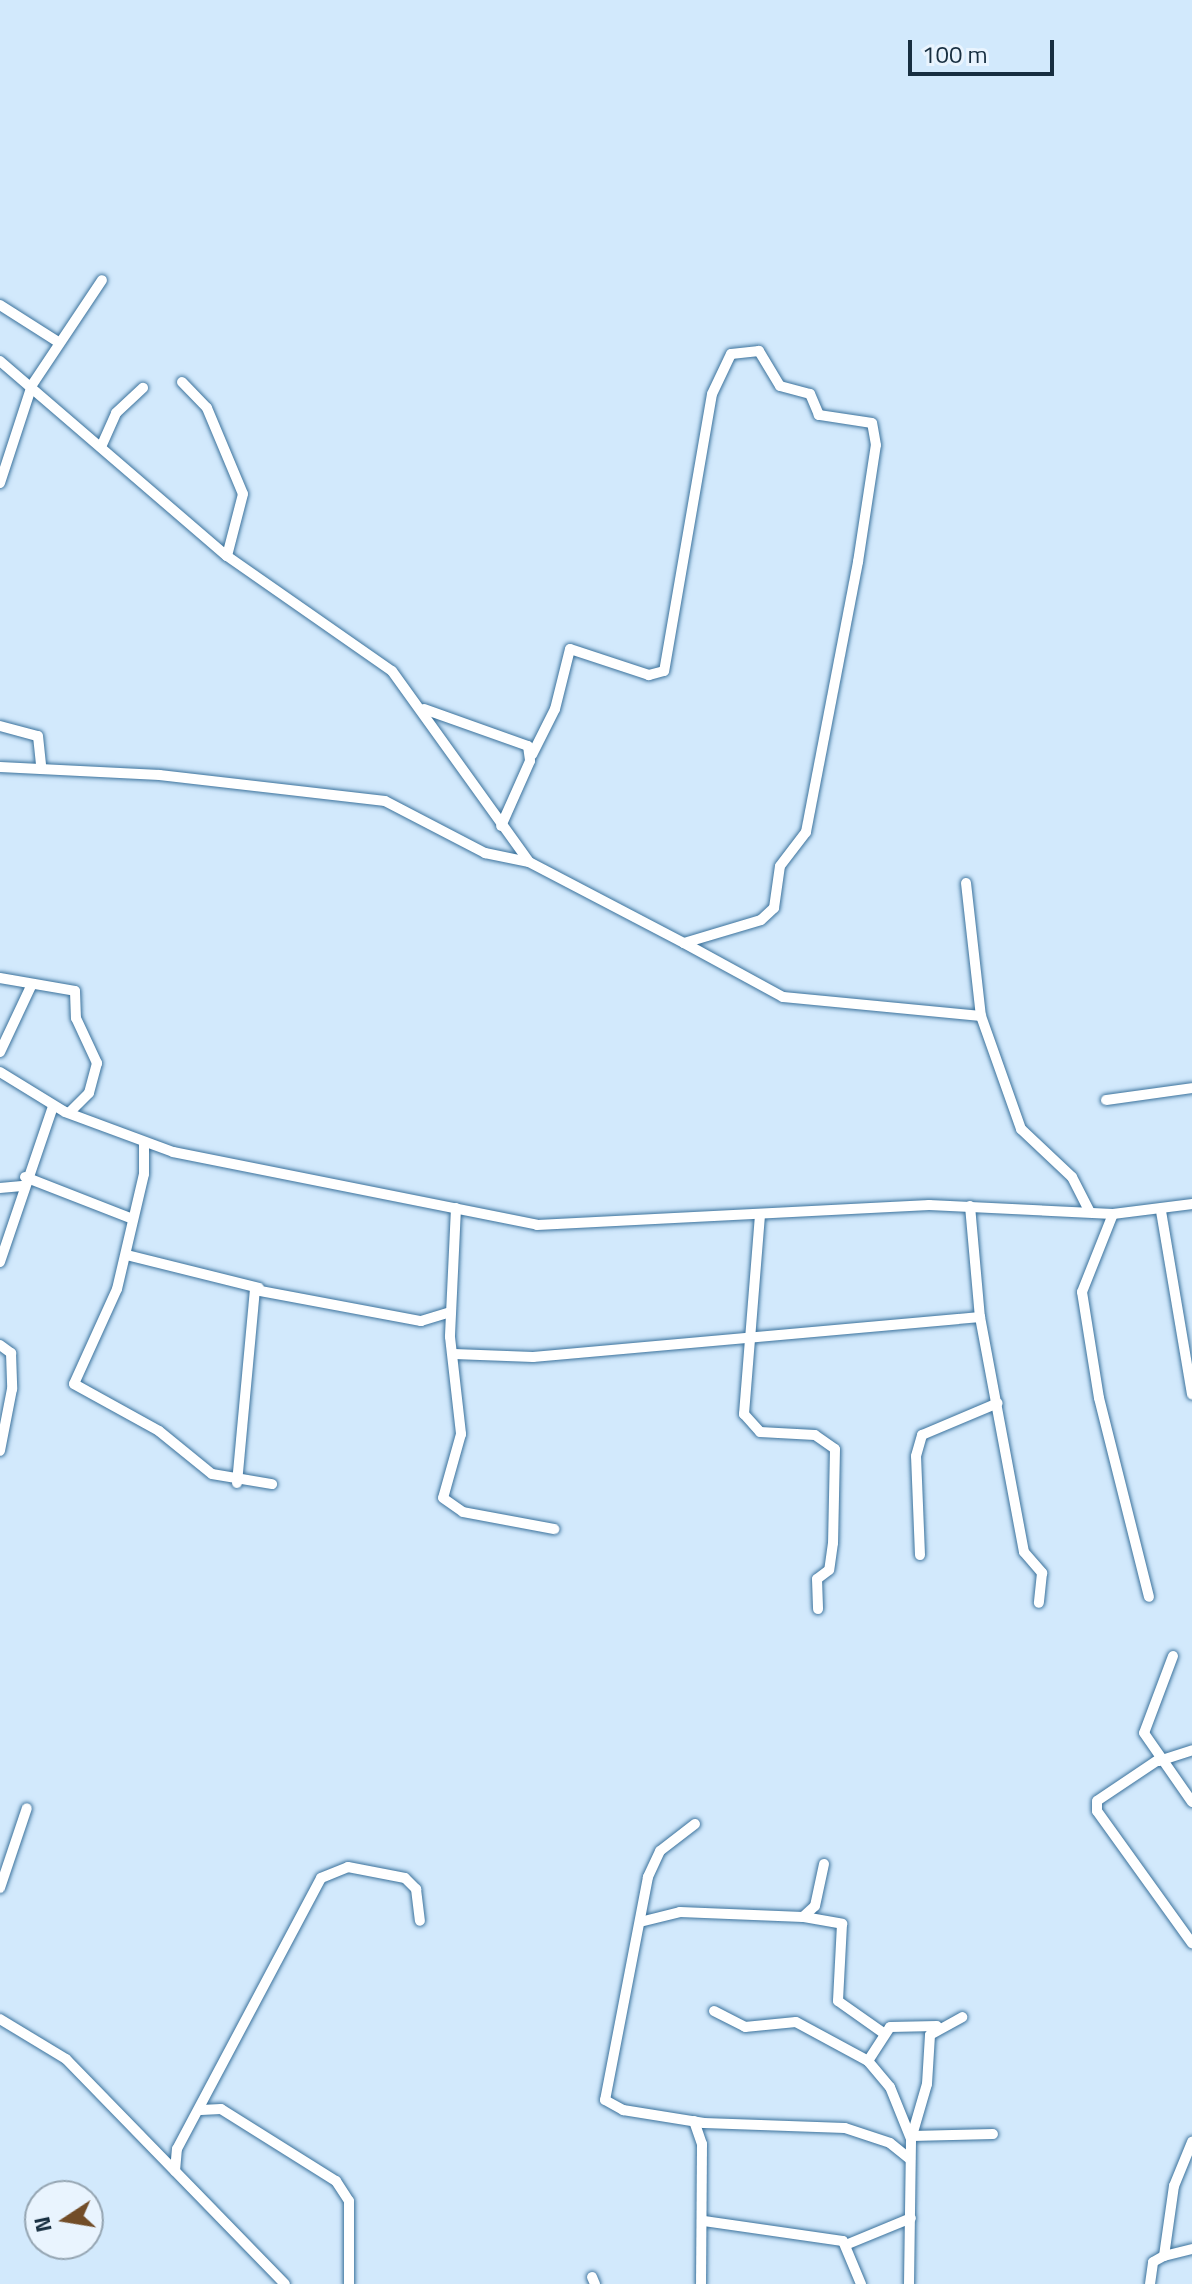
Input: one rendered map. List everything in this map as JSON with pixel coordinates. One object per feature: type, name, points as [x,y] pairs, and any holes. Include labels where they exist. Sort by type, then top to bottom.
[{"type":"street","points":[[0,483],[32,385],[102,280]]},
{"type":"street","points":[[0,305],[58,342]]},
{"type":"street","points":[[501,826],[555,709],[570,649],[649,675],[664,671],[715,383],[731,354],[759,351],[780,386],[810,394],[819,415],[872,423],[876,445],[858,562],[804,838],[780,866],[771,913],[684,943]]},
{"type":"street","points":[[0,361],[32,385],[227,556],[337,627],[392,671],[529,862]]},
{"type":"street","points":[[182,382],[207,408],[243,494],[227,556]]},
{"type":"street","points":[[101,447],[116,413],[143,388]]},
{"type":"street","points":[[422,709],[518,740],[532,755]]},
{"type":"street","points":[[0,726],[38,736],[41,767]]},
{"type":"street","points":[[0,767],[41,767],[363,797],[427,818],[500,859],[529,862],[783,997],[981,1016]]},
{"type":"street","points":[[966,883],[981,1016],[1021,1129],[1066,1170],[1089,1211]]},
{"type":"street","points":[[0,978],[75,991],[76,1018],[93,1043],[92,1086],[69,1113]]},
{"type":"street","points":[[0,1052],[32,984]]},
{"type":"street","points":[[0,1072],[53,1106],[144,1143],[550,1226],[970,1206],[1113,1214],[1161,1211],[1192,1204]]},
{"type":"street","points":[[1106,1100],[1191,1087]]},
{"type":"street","points":[[0,1262],[24,1182],[53,1106]]},
{"type":"street","points":[[144,1143],[127,1255],[74,1384],[237,1483],[272,1484]]},
{"type":"street","points":[[0,1188],[24,1182],[133,1219]]},
{"type":"street","points":[[970,1206],[980,1317],[1024,1552],[1042,1573],[1039,1603]]},
{"type":"street","points":[[456,1208],[450,1312],[461,1434],[443,1498],[463,1512],[554,1529]]},
{"type":"street","points":[[1161,1211],[1192,1394]]},
{"type":"street","points":[[1113,1214],[1082,1292],[1099,1398],[1149,1597]]},
{"type":"street","points":[[760,1215],[746,1421],[760,1432],[827,1439],[835,1449],[833,1543],[829,1570],[817,1579],[818,1609]]},
{"type":"street","points":[[127,1255],[259,1288],[421,1321],[450,1312]]},
{"type":"street","points":[[237,1483],[250,1301],[242,1282]]},
{"type":"street","points":[[250,1301],[259,1288]]},
{"type":"street","points":[[454,1354],[524,1358],[752,1335],[980,1317]]},
{"type":"street","points":[[0,1345],[11,1353],[12,1389],[0,1451]]},
{"type":"street","points":[[920,1555],[922,1435],[998,1403]]},
{"type":"street","points":[[1173,1656],[1145,1724],[1159,1761],[1192,1802]]},
{"type":"street","points":[[1192,1750],[1159,1761],[1096,1806],[1192,1943]]},
{"type":"street","points":[[1,1880],[27,1808]]},
{"type":"street","points":[[695,1824],[655,1858],[644,1898],[605,2100],[623,2110],[694,2121],[845,2128],[890,2143],[910,2159]]},
{"type":"street","points":[[803,1917],[815,1906],[824,1864]]},
{"type":"street","points":[[175,2171],[177,2149],[201,2110],[325,1875],[353,1867],[405,1878],[416,1889],[420,1921]]},
{"type":"street","points":[[644,1898],[660,1914]]},
{"type":"street","points":[[640,1922],[660,1914],[803,1917],[842,1924],[838,2001],[882,2032],[937,2026],[962,2017]]},
{"type":"street","points":[[714,2011],[745,2027],[796,2022],[868,2061],[890,2087],[911,2137]]},
{"type":"street","points":[[0,2019],[66,2059],[285,2284]]},
{"type":"street","points":[[909,2284],[911,2137],[937,2026]]},
{"type":"street","points":[[868,2061],[882,2032]]},
{"type":"street","points":[[206,2099],[294,2149],[346,2192],[349,2284]]},
{"type":"street","points":[[201,2110],[217,2108]]},
{"type":"street","points":[[694,2121],[702,2144],[704,2221],[701,2284]]},
{"type":"street","points":[[911,2137],[993,2134]]},
{"type":"street","points":[[1164,2256],[1172,2194],[1192,2142]]},
{"type":"street","points":[[704,2221],[818,2232],[848,2244],[911,2218]]},
{"type":"street","points":[[848,2244],[861,2284]]},
{"type":"street","points":[[1150,2284],[1153,2262],[1192,2249]]}]
